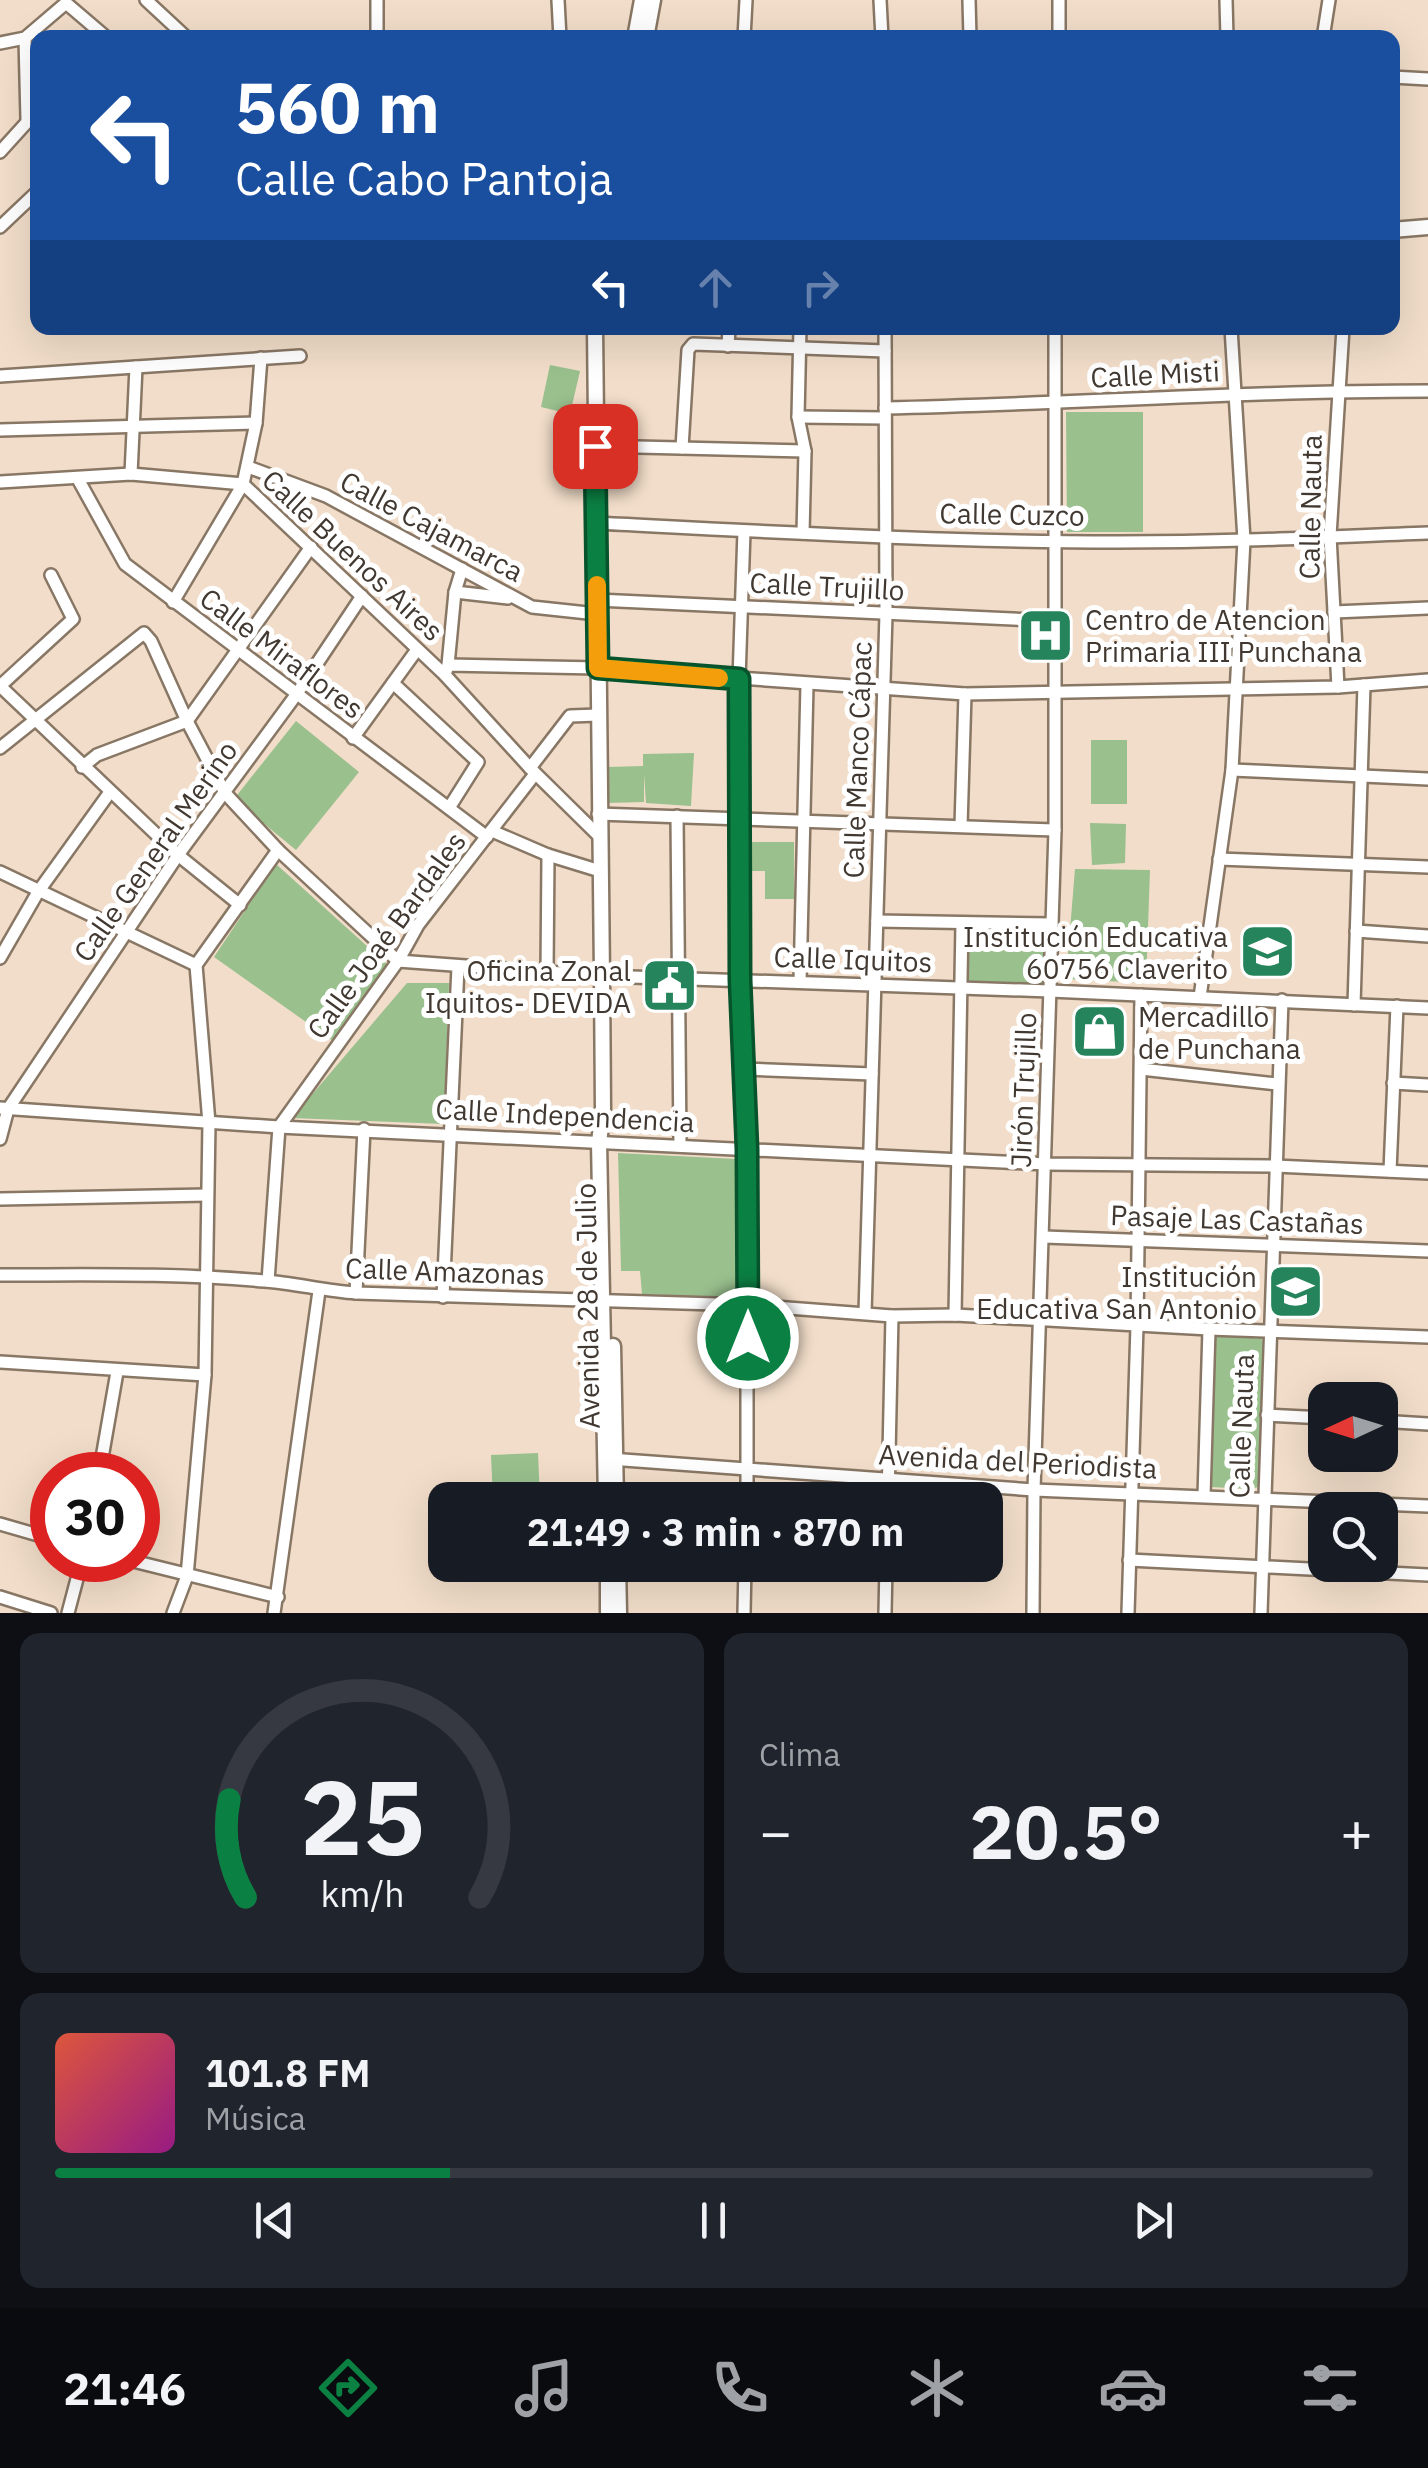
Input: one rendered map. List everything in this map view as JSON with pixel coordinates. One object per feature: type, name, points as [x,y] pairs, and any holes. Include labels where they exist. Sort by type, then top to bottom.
[{"type":"main road","points":[[636,30],[642,0]]},
{"type":"main road","points":[[647,30],[653,0]]},
{"type":"main road","points":[[1400,230],[1428,228]]},
{"type":"main road","name":"Avenida 28 de Julio","points":[[596,335],[608,1482]]},
{"type":"main road","name":"Avenida 28 de Julio","points":[[610,1459],[613,1482]]},
{"type":"main road","points":[[611,1582],[619,1613]]},
{"type":"main road","points":[[608,1613],[615,1582]]},
{"type":"street","points":[[146,0],[179,30]]},
{"type":"street","points":[[377,0],[377,30]]},
{"type":"street","points":[[558,0],[560,30]]},
{"type":"street","points":[[744,30],[746,0]]},
{"type":"street","points":[[880,0],[882,30]]},
{"type":"street","points":[[969,0],[970,30]]},
{"type":"street","points":[[1058,0],[1059,30]]},
{"type":"street","points":[[1226,0],[1227,30]]},
{"type":"street","points":[[1324,30],[1329,0]]},
{"type":"street","points":[[41,30],[62,4],[71,4],[99,30]]},
{"type":"street","points":[[0,43],[30,36]]},
{"type":"street","points":[[25,38],[27,120]]},
{"type":"street","points":[[1400,77],[1428,78]]},
{"type":"street","points":[[0,152],[30,117]]},
{"type":"street","points":[[0,227],[30,199]]},
{"type":"street","points":[[728,346],[729,335]]},
{"type":"street","points":[[800,335],[798,416],[805,450],[803,533]]},
{"type":"street","name":"Calle Manco Cápac","points":[[865,1313],[886,614],[885,335]]},
{"type":"street","name":"Jirón Trujillo","points":[[1034,1613],[1034,1490],[1055,830],[1056,335]]},
{"type":"street","points":[[1200,996],[1232,770],[1244,540],[1231,335]]},
{"type":"street","name":"Calle Nauta","points":[[1338,687],[1330,536],[1342,335]]},
{"type":"street","points":[[682,448],[688,350],[693,344],[886,352]]},
{"type":"street","points":[[0,376],[300,356]]},
{"type":"street","points":[[173,602],[243,484],[256,423],[262,358]]},
{"type":"street","points":[[130,474],[136,367]]},
{"type":"street","name":"Calle Misti","points":[[798,416],[1338,391],[1428,391]]},
{"type":"street","points":[[0,430],[256,423]]},
{"type":"street","points":[[595,446],[805,450]]},
{"type":"street","name":"Calle Cajamarca","points":[[248,467],[326,496],[532,607],[597,607]]},
{"type":"street","name":"Calle Buenos Aires","points":[[0,482],[130,474],[243,484],[416,651],[446,670],[532,771],[599,836]]},
{"type":"street","name":"Calle Miraflores","points":[[78,479],[125,564],[353,738],[490,834],[600,871]]},
{"type":"street","name":"Calle Cuzco","points":[[596,522],[885,537],[1054,540],[1244,540],[1428,533]]},
{"type":"street","points":[[744,530],[739,679],[740,980],[747,1149],[748,1482]]},
{"type":"street","points":[[82,767],[96,756],[187,721],[311,547]]},
{"type":"street","points":[[462,568],[455,592],[446,670],[598,668],[964,694],[1338,687],[1428,680]]},
{"type":"street","points":[[51,575],[73,618],[0,686],[178,855],[240,904]]},
{"type":"street","points":[[455,592],[512,598]]},
{"type":"street","name":"Calle General Merino","points":[[0,1138],[4,1108],[362,596]]},
{"type":"street","name":"Calle Trujillo","points":[[597,607],[741,607],[1054,621]]},
{"type":"street","points":[[1334,612],[1428,608]]},
{"type":"street","points":[[0,748],[144,633],[226,793],[278,850],[398,961]]},
{"type":"street","points":[[353,738],[416,651]]},
{"type":"street","points":[[393,683],[478,762],[449,808]]},
{"type":"street","points":[[800,982],[807,685]]},
{"type":"street","points":[[1354,1004],[1364,686]]},
{"type":"street","points":[[961,826],[964,694]]},
{"type":"street","name":"Calle Joaé Bardales","points":[[279,1128],[398,961],[418,926],[490,834],[570,716],[598,715]]},
{"type":"street","points":[[1232,770],[1428,780]]},
{"type":"street","points":[[0,958],[38,892],[110,792]]},
{"type":"street","points":[[598,814],[1055,830]]},
{"type":"street","points":[[677,816],[680,1146]]},
{"type":"street","points":[[173,1613],[187,1576],[205,1375],[209,1124],[196,965],[278,850]]},
{"type":"street","points":[[547,972],[548,855]]},
{"type":"street","points":[[1219,859],[1428,867]]},
{"type":"street","points":[[0,872],[196,965]]},
{"type":"street","points":[[876,920],[1052,924]]},
{"type":"street","points":[[956,1315],[962,923]]},
{"type":"street","points":[[1356,931],[1428,936]]},
{"type":"street","name":"Calle Iquitos","points":[[398,961],[602,976],[1050,990],[1428,1008]]},
{"type":"street","points":[[443,1297],[458,967]]},
{"type":"street","points":[[1128,1613],[1141,995]]},
{"type":"street","name":"Calle Nauta","points":[[1261,1613],[1282,1000]]},
{"type":"street","points":[[1390,1171],[1397,1006]]},
{"type":"street","points":[[744,1069],[872,1074]]},
{"type":"street","points":[[1141,1069],[1277,1084]]},
{"type":"street","points":[[1393,1083],[1428,1085]]},
{"type":"street","name":"Calle Independencia","points":[[4,1108],[279,1128],[364,1129],[957,1160],[1428,1173]]},
{"type":"street","points":[[268,1281],[279,1128]]},
{"type":"street","points":[[356,1293],[364,1129]]},
{"type":"street","points":[[0,1199],[207,1195]]},
{"type":"street","name":"Pasaje Las Castañas","points":[[1044,1236],[1428,1251]]},
{"type":"street","name":"Calle Amazonas","points":[[0,1275],[207,1277],[356,1293],[748,1305],[892,1316],[956,1315],[1208,1330],[1428,1337]]},
{"type":"street","points":[[274,1613],[319,1291]]},
{"type":"street","points":[[888,1480],[892,1316]]},
{"type":"street","points":[[1204,1496],[1208,1330]]},
{"type":"street","points":[[0,1362],[205,1375]]},
{"type":"street","points":[[102,1452],[117,1372]]},
{"type":"street","points":[[1267,1415],[1308,1417]]},
{"type":"street","points":[[1398,1423],[1428,1424]]},
{"type":"street","name":"Avenida del Periodista","points":[[610,1459],[1034,1490],[1428,1506]]},
{"type":"street","points":[[0,1524],[30,1533]]},
{"type":"street","points":[[1130,1560],[1428,1575]]},
{"type":"street","points":[[160,1569],[278,1597]]},
{"type":"street","points":[[68,1613],[76,1582]]},
{"type":"street","points":[[744,1613],[745,1582]]},
{"type":"street","points":[[885,1613],[886,1582]]},
{"type":"street","points":[[0,1598],[52,1613]]},
{"type":"green space","points":[[550,365],[580,371],[570,414],[541,407]]},
{"type":"green space","points":[[1066,412],[1143,412],[1143,532],[1067,532]]},
{"type":"green space","points":[[296,721],[359,772],[296,850],[234,799]]},
{"type":"green space","points":[[1091,740],[1127,740],[1127,804],[1091,804]]},
{"type":"green space","points":[[694,753],[691,806],[646,803],[644,774],[644,802],[608,803],[607,767],[643,766],[643,754]]},
{"type":"green space","points":[[1090,823],[1126,824],[1125,863],[1092,865]]},
{"type":"green space","points":[[751,842],[794,842],[794,899],[765,899],[765,871],[752,871]]},
{"type":"green space","points":[[276,864],[388,965],[333,1041],[214,957]]},
{"type":"green space","points":[[1075,869],[1150,870],[1146,983],[1066,979]]},
{"type":"green space","points":[[959,925],[1048,928],[1046,986],[961,984]]},
{"type":"green space","points":[[407,983],[449,983],[444,1124],[292,1118]]},
{"type":"green space","points":[[618,1153],[736,1159],[738,1298],[642,1294],[640,1271],[621,1271]]},
{"type":"green space","points":[[1215,1334],[1260,1335],[1263,1342],[1258,1487],[1252,1489],[1210,1487],[1207,1480],[1211,1339]]},
{"type":"green space","points":[[538,1453],[539,1482],[492,1482],[491,1455]]},
{"type":"slow traffic","points":[[597,585],[598,668],[719,678]]},
{"type":"place","name":"Centro de Atencion Primaria III Punchana","points":[[1046,635]]},
{"type":"place","name":"Institución Educativa 60756 Claverito","points":[[1267,952]]},
{"type":"place","name":"Oficina Zonal Iquitos- DEVIDA","points":[[670,986]]},
{"type":"place","name":"Mercadillo de Punchana","points":[[1099,1032]]},
{"type":"place","name":"Institución Educativa San Antonio","points":[[1296,1292]]},
{"type":"route","points":[[595,446],[598,668],[739,679],[740,980],[747,1149],[748,1338]]}]
